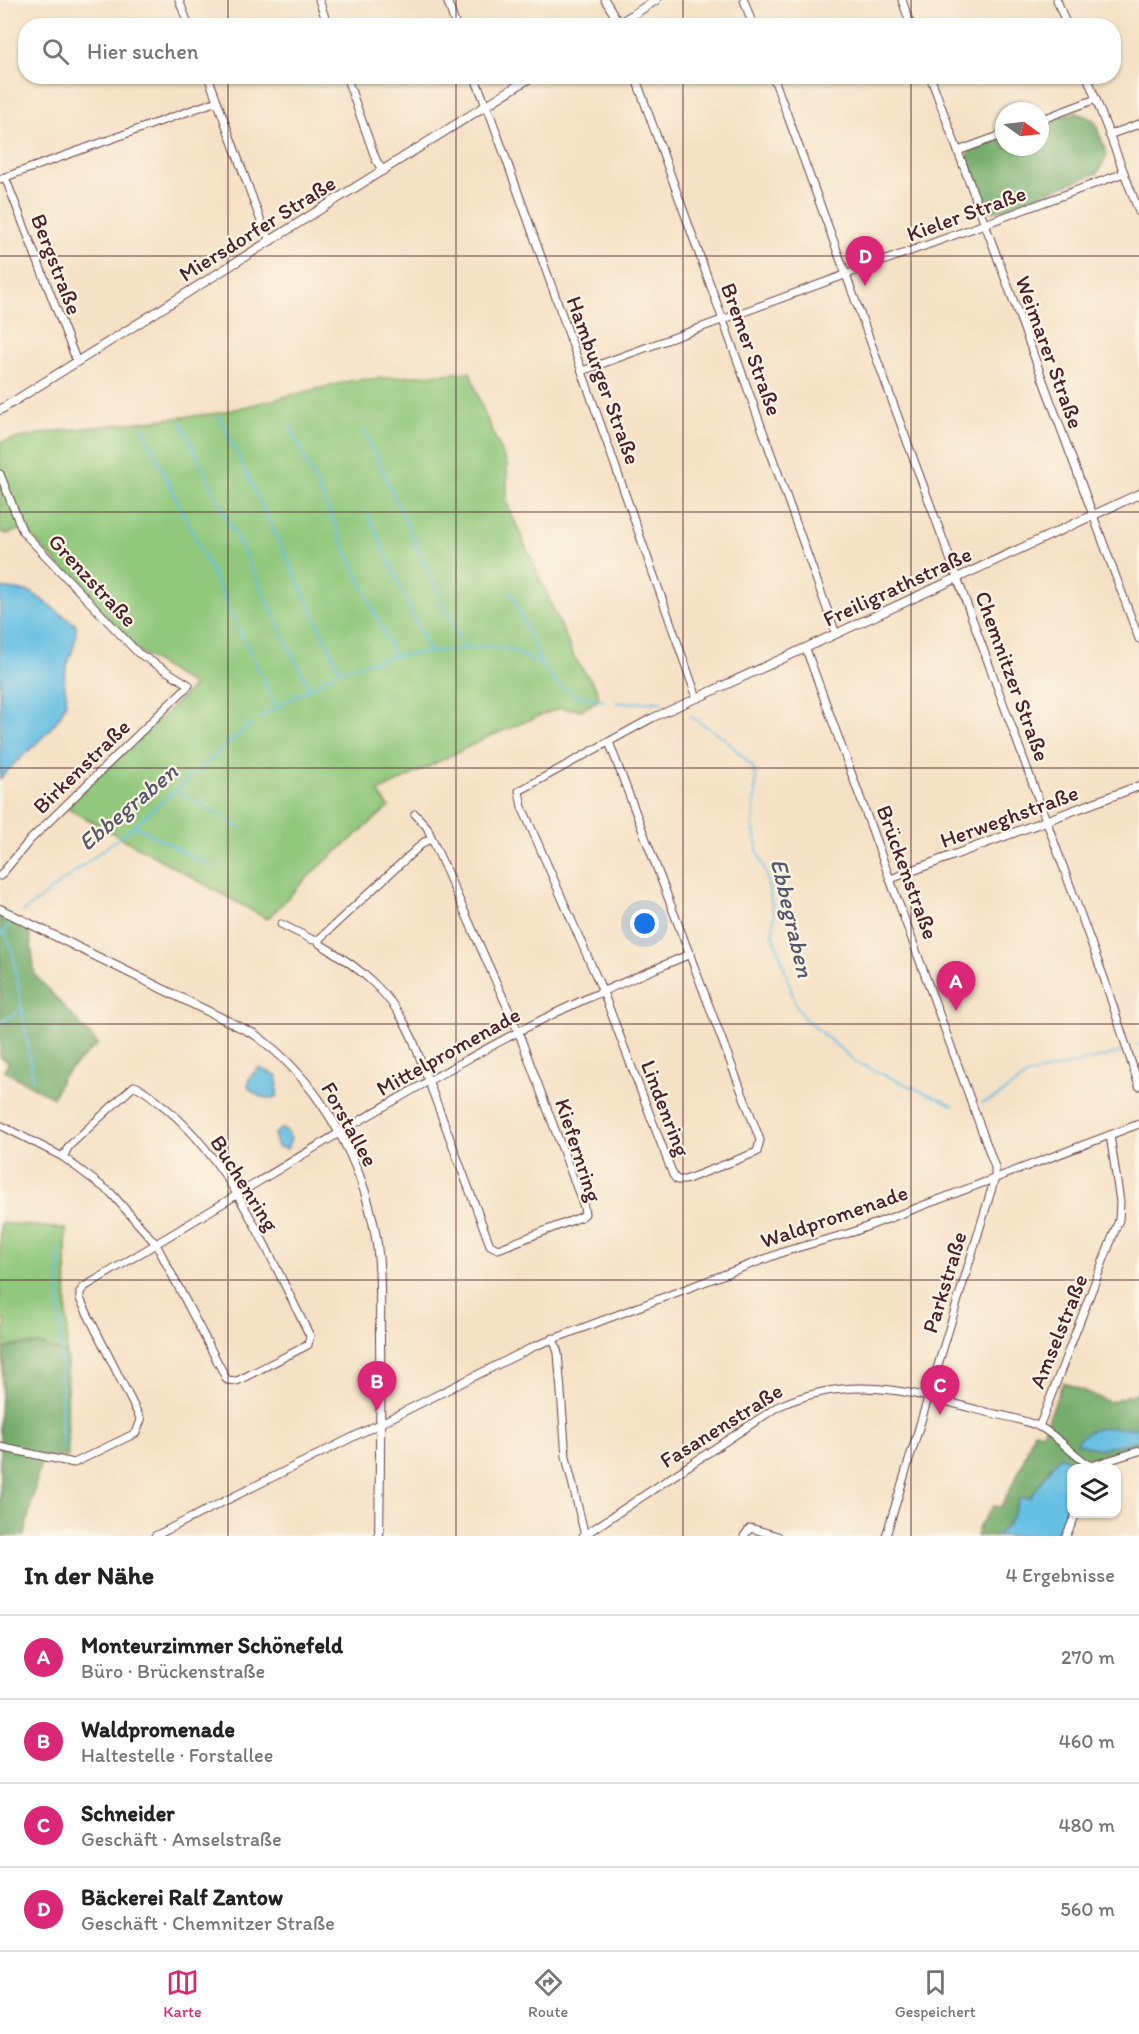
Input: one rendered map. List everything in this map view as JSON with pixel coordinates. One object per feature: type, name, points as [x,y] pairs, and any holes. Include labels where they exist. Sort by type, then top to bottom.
[{"type":"street","points":[[179,0],[186,18]]},
{"type":"street","points":[[319,0],[325,18]]},
{"type":"street","points":[[447,0],[453,18]]},
{"type":"street","points":[[605,0],[614,18]]},
{"type":"street","points":[[627,18],[656,0]]},
{"type":"street","points":[[744,0],[750,18]]},
{"type":"street","points":[[902,0],[908,18]]},
{"type":"street","points":[[1057,0],[1064,18]]},
{"type":"street","points":[[211,84],[263,226],[271,241]]},
{"type":"street","points":[[349,84],[376,160],[383,171]]},
{"type":"street","name":"Hamburger Straße","points":[[477,84],[582,371],[697,698]]},
{"type":"street","name":"Miersdorfer Straße","points":[[0,410],[521,84]]},
{"type":"street","name":"Bremer Straße","points":[[638,84],[836,634]]},
{"type":"street","name":"Chemnitzer Straße","points":[[775,84],[1047,821],[1128,1045],[1139,1086]]},
{"type":"street","name":"Weimarer Straße","points":[[933,84],[1139,639]]},
{"type":"street","points":[[1089,84],[1139,212]]},
{"type":"street","points":[[1049,117],[1095,99]]},
{"type":"street","points":[[3,178],[217,101]]},
{"type":"street","points":[[1109,135],[1139,124]]},
{"type":"street","points":[[958,151],[995,137]]},
{"type":"street","name":"Kieler Straße","points":[[582,371],[846,277],[1124,173]]},
{"type":"street","name":"Bergstraße","points":[[3,178],[77,362]]},
{"type":"street","name":"Grenzstraße","points":[[0,474],[23,532],[138,653],[189,685]]},
{"type":"street","name":"Freiligrathstraße","points":[[671,710],[1139,494]]},
{"type":"street","name":"Brückenstraße","points":[[806,649],[974,1108]]},
{"type":"street","name":"Birkenstraße","points":[[0,876],[25,846],[189,685]]},
{"type":"street","name":"Lindenring","points":[[609,742],[760,1140],[757,1152],[685,1180],[677,1180],[673,1176],[603,992],[522,807],[519,791],[609,742],[671,710]]},
{"type":"street","name":"Herweghstraße","points":[[891,879],[1139,786]]},
{"type":"street","name":"Kiefernring","points":[[281,924],[313,940],[318,940],[320,944],[357,967],[388,997],[410,1032],[490,1245],[498,1249],[585,1214],[518,1031],[427,827],[415,814]]},
{"type":"street","points":[[318,940],[384,877],[424,842],[432,839]]},
{"type":"street","name":"Forstallee","points":[[0,909],[254,1034],[278,1051],[299,1073],[338,1132],[362,1186],[378,1248],[379,1536]]},
{"type":"street","name":"Mittelpromenade","points":[[0,1447],[74,1463],[136,1433],[140,1427],[141,1420],[80,1299],[80,1292],[84,1287],[338,1132],[518,1031],[690,954]]},
{"type":"street","name":"Buchenring","points":[[134,1086],[183,1122],[212,1157],[236,1194],[310,1336],[308,1345],[237,1381],[227,1380],[156,1244],[111,1193],[63,1157],[69,1146],[134,1086]]},
{"type":"street","name":"Parkstraße","points":[[886,1536],[995,1178],[995,1167],[974,1108]]},
{"type":"street","name":"Waldpromenade","points":[[155,1536],[380,1422],[553,1338],[778,1254],[851,1232],[1139,1124]]},
{"type":"street","points":[[0,1125],[63,1157]]},
{"type":"street","name":"Amselstraße","points":[[1039,1427],[1119,1220],[1119,1196],[1110,1135]]},
{"type":"street","points":[[553,1338],[558,1353],[566,1457],[584,1536]]},
{"type":"street","name":"Fasanenstraße","points":[[584,1536],[767,1413],[791,1401],[819,1392],[856,1387],[892,1388],[928,1397]]},
{"type":"street","points":[[928,1397],[1039,1427],[1086,1464]]},
{"type":"street","points":[[1100,1464],[1139,1451]]},
{"type":"street","points":[[1066,1536],[1074,1518]]},
{"type":"street","points":[[744,1536],[750,1528],[778,1536]]},
{"type":"green space","points":[[1075,112],[1094,120],[1107,155],[1098,173],[994,212],[986,209],[967,158],[970,150],[995,141],[995,156],[1049,156],[1049,121]]},
{"type":"green space","points":[[470,372],[483,410],[507,465],[507,503],[575,659],[597,689],[599,700],[581,710],[560,708],[488,737],[378,792],[389,807],[312,873],[267,919],[66,807],[194,686],[140,652],[24,528],[8,534],[0,532],[0,442],[50,432],[219,413],[354,380]]},
{"type":"green space","points":[[0,914],[29,928],[35,975],[98,1044],[62,1077],[53,1098],[4,1071],[9,1062],[0,1057]]},
{"type":"green space","points":[[0,1223],[66,1229],[67,1354],[36,1346],[4,1349],[5,1320],[0,1319]]},
{"type":"green space","points":[[40,1344],[67,1354],[68,1457],[42,1457],[24,1536],[0,1536],[0,1416],[4,1349],[18,1345]]},
{"type":"green space","points":[[1063,1382],[1109,1402],[1139,1392],[1139,1428],[1096,1429],[1078,1444],[1101,1449],[1139,1440],[1139,1447],[1095,1457],[1082,1464],[1050,1466],[1045,1479],[1030,1498],[1020,1498],[1009,1523],[996,1536],[976,1536],[979,1526],[993,1506],[1001,1507],[1021,1467],[1034,1431],[1043,1433]]},
{"type":"green space","points":[[1067,1498],[1067,1518],[1059,1536],[1056,1536]]},
{"type":"water","points":[[0,588],[31,592],[76,625],[75,641],[65,672],[66,699],[62,713],[47,733],[0,779]]},
{"type":"water","points":[[259,1068],[278,1076],[277,1097],[261,1097],[248,1087],[249,1078]]},
{"type":"water","points":[[281,1129],[286,1130],[291,1139],[287,1149],[278,1147],[274,1134]]},
{"type":"water","points":[[1139,1428],[1139,1440],[1101,1449],[1078,1444],[1077,1441],[1083,1435],[1097,1429]]},
{"type":"water","points":[[1061,1456],[1073,1464],[1067,1464],[1067,1511],[1056,1536],[996,1536],[1009,1523],[1020,1498],[1030,1498]]},
{"type":"waterway","points":[[219,416],[340,670]]},
{"type":"waterway","points":[[181,422],[309,688]]},
{"type":"waterway","points":[[141,425],[276,706]]},
{"type":"waterway","points":[[290,426],[394,655]]},
{"type":"waterway","points":[[364,430],[463,648]]},
{"type":"waterway","points":[[367,512],[429,652]]},
{"type":"waterway","points":[[511,592],[541,664]]},
{"type":"waterway","name":"Ebbegraben","points":[[259,718],[340,670],[394,656],[490,646],[514,651],[542,666],[554,682],[574,695],[604,701]]},
{"type":"waterway","name":"Ebbegraben","points":[[616,703],[661,702]]},
{"type":"waterway","name":"Ebbegraben","points":[[690,716],[723,737],[753,767],[756,779],[753,825],[774,915],[773,932],[795,1003],[804,1018],[857,1063],[953,1105]]},
{"type":"waterway","name":"Ebbegraben","points":[[23,912],[134,826],[251,724]]},
{"type":"waterway","points":[[177,791],[242,829]]},
{"type":"waterway","points":[[135,826],[212,867]]},
{"type":"waterway","name":"Ebbegraben","points":[[0,935],[10,925]]},
{"type":"waterway","points":[[4,932],[12,949],[33,1080]]},
{"type":"waterway","points":[[0,1023],[22,1009]]},
{"type":"waterway","name":"Ebbegraben","points":[[982,1103],[997,1097],[1028,1075],[1122,1052]]},
{"type":"waterway","points":[[59,1246],[62,1448]]},
{"type":"place","name":"Bäckerei Ralf Zantow","points":[[865,286]]},
{"type":"place","name":"Monteurzimmer Schönefeld","points":[[956,1011]]},
{"type":"place","name":"Waldpromenade","points":[[377,1411]]},
{"type":"place","name":"Schneider","points":[[940,1415]]}]
